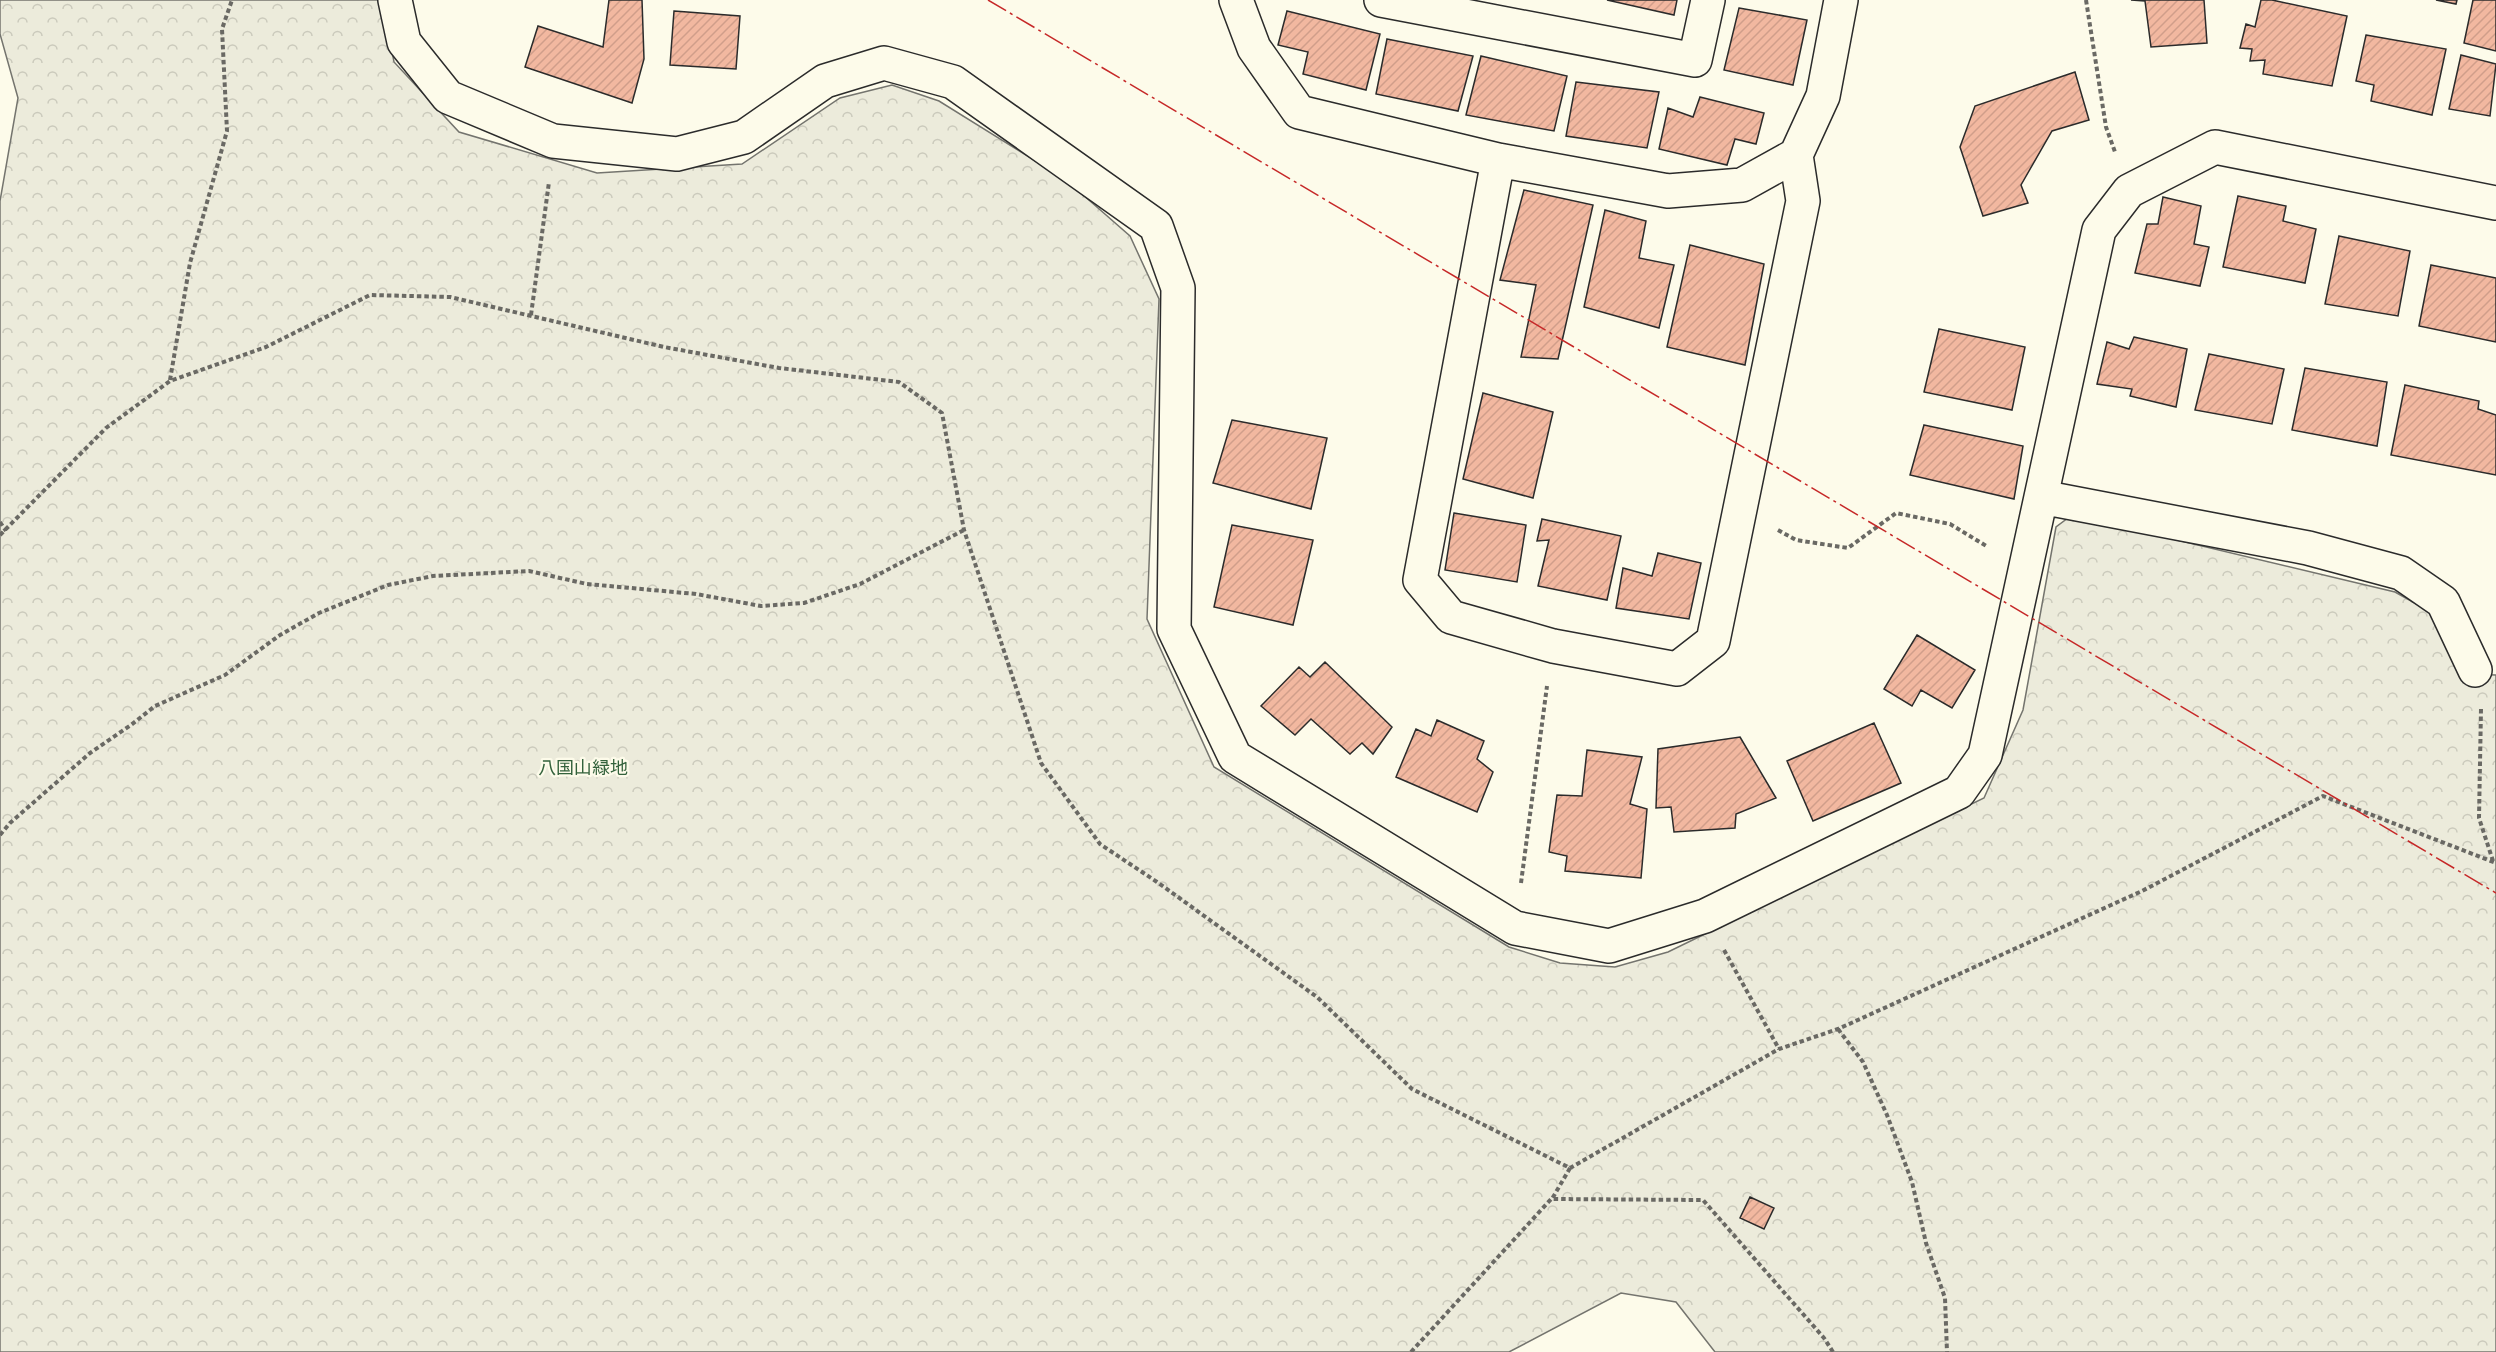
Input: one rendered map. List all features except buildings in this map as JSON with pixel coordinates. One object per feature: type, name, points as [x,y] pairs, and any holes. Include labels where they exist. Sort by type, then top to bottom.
[{"type":"street","points":[[395,0],[404,42],[448,97],[553,141],[677,154],[744,137],[825,81],[884,63],[953,82],[1156,226],[1178,288],[1174,629],[1235,757],[1515,928],[1609,946],[1705,916],[1959,792],[1985,755],[2099,230],[2129,191],[2215,147],[2496,202]]},
{"type":"street","points":[[1236,0],[1254,48],[1299,112],[1498,160],[1668,191],[1743,185],[1796,155]]},
{"type":"street","points":[[1381,0],[1695,60],[1708,0]]},
{"type":"street","points":[[1498,160],[1420,580],[1451,617],[1552,646],[1677,669],[1713,642],[1803,201],[1796,155],[1823,96],[1841,0]]},
{"type":"street","points":[[2041,497],[2308,548],[2401,573],[2443,602],[2475,670]]},
{"type":"path","points":[[170,381],[190,263],[227,131],[222,28],[232,0]]},
{"type":"path","points":[[2086,0],[2106,128],[2129,191]]},
{"type":"path","points":[[531,315],[553,141]]},
{"type":"path","points":[[1739,513],[1755,517],[1796,540],[1848,548],[1896,513],[1907,515],[1950,524],[2025,569]]},
{"type":"path","points":[[0,522],[6,531]]},
{"type":"path","points":[[0,835],[10,823],[90,753],[155,706],[225,675],[280,635],[319,613],[388,585],[433,576],[529,571],[587,584],[696,594],[761,606],[804,603],[860,584],[964,530]]},
{"type":"path","points":[[1515,928],[1552,646]]},
{"type":"path","points":[[2475,670],[2481,702],[2479,818],[2493,861]]},
{"type":"path","points":[[1705,916],[1779,1049]]},
{"type":"path","points":[[1838,1029],[1863,1062],[1887,1114],[1912,1182],[1926,1243],[1946,1298],[1947,1352]]},
{"type":"path","points":[[1411,1352],[1552,1199],[1570,1168]]},
{"type":"path","points":[[1552,1199],[1703,1200],[1824,1338],[1833,1352]]},
{"type":"green space","name":"八国山緑地","points":[[0,0],[382,0],[394,62],[459,132],[597,173],[742,164],[840,98],[892,85],[939,101],[1066,180],[1130,236],[1159,299],[1147,619],[1214,767],[1509,947],[1560,963],[1615,967],[1668,952],[1984,798],[2023,710],[2056,527],[2072,515],[2395,592],[2440,617],[2462,674],[2496,675],[2496,1352],[1715,1352],[1676,1302],[1621,1293],[1509,1352],[0,1352],[0,201],[18,98],[0,34]]},
{"type":"power","points":[[988,0],[2496,893]]}]
